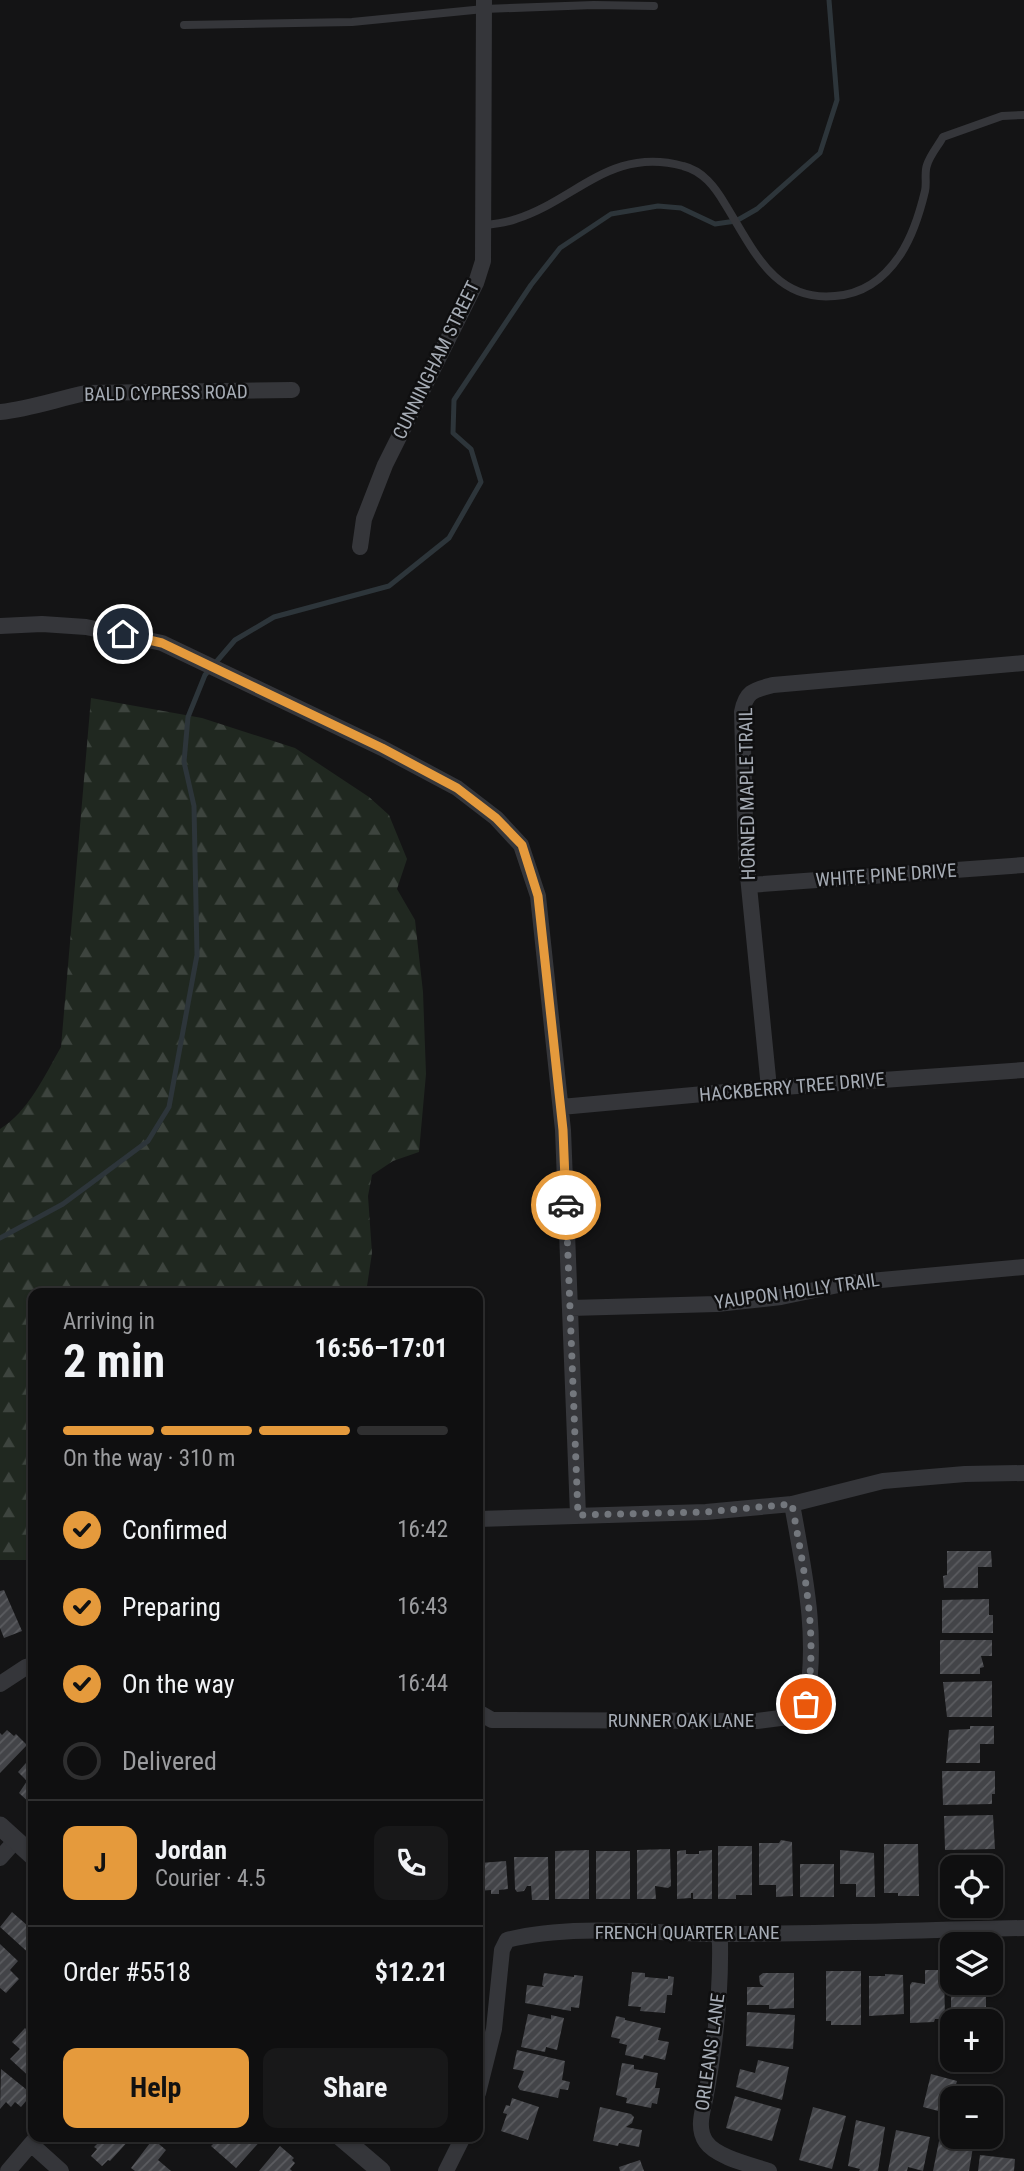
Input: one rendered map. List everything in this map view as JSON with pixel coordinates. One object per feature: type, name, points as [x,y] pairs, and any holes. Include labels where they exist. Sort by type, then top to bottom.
[{"type":"street","name":"CUNNINGHAM STREET","points":[[360,547],[364,519],[385,465],[476,284],[483,261],[484,5]]},
{"type":"street","name":"BALD CYPRESS ROAD","points":[[0,412],[22,410],[86,393],[292,390]]},
{"type":"street","points":[[0,625],[86,627],[162,643],[382,748],[457,788],[496,818],[522,845],[538,896],[561,1107],[578,1515]]},
{"type":"street","name":"HORNED MAPLE TRAIL","points":[[769,1088],[746,856],[742,712],[744,699],[755,690],[773,685],[1024,663]]},
{"type":"street","name":"WHITE PINE DRIVE","points":[[749,885],[1024,865]]},
{"type":"street","name":"HACKBERRY TREE DRIVE","points":[[561,1107],[769,1088],[1024,1070]]},
{"type":"street","name":"YAUPON HOLLY TRAIL","points":[[570,1308],[717,1304],[781,1297],[848,1283],[1024,1267]]},
{"type":"street","points":[[483,1519],[706,1512],[792,1504],[883,1481],[965,1474],[1024,1473]]},
{"type":"street","name":"RUNNER OAK LANE","points":[[483,1715],[492,1720],[757,1721],[788,1717],[806,1704],[811,1676],[808,1590],[792,1504]]},
{"type":"street","points":[[0,1684],[28,1666]]},
{"type":"street","points":[[0,1826],[28,1851]]},
{"type":"street","points":[[0,1858],[16,1840]]},
{"type":"street","name":"FRENCH QUARTER LANE","points":[[483,2072],[494,2029],[502,1950],[507,1940],[557,1932],[718,1934],[1024,1928]]},
{"type":"street","name":"ORLEANS LANE","points":[[718,1934],[719,2012],[701,2120],[702,2132],[705,2141],[715,2151],[769,2171]]},
{"type":"street","points":[[8,2171],[32,2142]]},
{"type":"street","points":[[36,2142],[61,2171]]},
{"type":"street","points":[[347,2142],[381,2171]]},
{"type":"street","points":[[446,2171],[460,2142]]},
{"type":"lane","points":[[184,25],[352,22],[484,5],[654,6]]},
{"type":"lane","points":[[484,225],[515,220],[611,168],[658,162],[684,166],[701,173],[715,187],[760,260],[781,284],[801,294],[844,296],[880,280],[901,254],[926,188],[926,166],[943,137],[1002,116],[1024,115]]},
{"type":"green space","points":[[91,698],[202,718],[295,748],[369,797],[389,815],[407,859],[397,889],[415,920],[423,992],[426,1074],[419,1152],[393,1161],[372,1175],[368,1196],[372,1253],[367,1288],[28,1288],[28,1560],[0,1560],[0,1129],[27,1103],[61,1047]]},
{"type":"building","points":[[947,1551],[991,1551],[992,1567],[978,1567],[978,1588],[944,1588]]},
{"type":"building","points":[[4,1590],[22,1631],[4,1638],[0,1628],[0,1591]]},
{"type":"building","points":[[989,1599],[989,1615],[993,1615],[993,1633],[942,1633],[942,1600]]},
{"type":"building","points":[[940,1640],[992,1640],[992,1656],[981,1656],[984,1667],[980,1668],[980,1674],[940,1674]]},
{"type":"building","points":[[992,1681],[992,1717],[947,1717],[943,1682]]},
{"type":"building","points":[[970,1726],[994,1726],[994,1744],[980,1744],[980,1763],[946,1763],[949,1730],[970,1729]]},
{"type":"building","points":[[7,1730],[14,1736],[16,1734],[27,1745],[0,1773],[0,1733],[2,1735]]},
{"type":"building","points":[[28,1761],[28,1801],[19,1793],[27,1781],[18,1772]]},
{"type":"building","points":[[942,1771],[995,1771],[992,1804],[943,1805]]},
{"type":"building","points":[[993,1815],[995,1849],[945,1850],[944,1816]]},
{"type":"building","points":[[781,1840],[792,1842],[793,1896],[776,1897],[776,1885],[759,1885],[759,1843],[779,1843]]},
{"type":"building","points":[[884,1844],[918,1844],[919,1896],[884,1893]]},
{"type":"building","points":[[718,1846],[752,1846],[752,1895],[736,1895],[736,1899],[718,1899]]},
{"type":"building","points":[[670,1849],[671,1886],[655,1886],[656,1899],[637,1899],[637,1850]]},
{"type":"building","points":[[589,1850],[589,1899],[555,1899],[555,1851]]},
{"type":"building","points":[[686,1850],[686,1854],[699,1854],[699,1851],[712,1850],[712,1899],[693,1899],[691,1893],[691,1898],[677,1899],[677,1851]]},
{"type":"building","points":[[840,1850],[874,1853],[875,1897],[856,1897],[856,1884],[840,1884]]},
{"type":"building","points":[[596,1851],[630,1851],[630,1899],[596,1899]]},
{"type":"building","points":[[514,1857],[548,1857],[549,1900],[532,1900],[531,1886],[517,1892]]},
{"type":"building","points":[[506,1861],[508,1889],[499,1890],[499,1894],[491,1894],[491,1890],[483,1891],[483,1863]]},
{"type":"building","points":[[800,1864],[834,1864],[834,1897],[800,1897]]},
{"type":"building","points":[[12,1912],[28,1926],[28,1952],[0,1927]]},
{"type":"building","points":[[0,1944],[18,1961],[10,1970],[19,1979],[6,1993],[0,1988]]},
{"type":"building","points":[[925,1970],[940,1970],[940,1995],[945,1995],[945,2009],[940,2009],[940,2019],[935,2019],[934,2022],[910,2023],[910,1985],[912,1982],[925,1984]]},
{"type":"building","points":[[826,1971],[861,1971],[861,2025],[831,2025],[831,2021],[826,2021]]},
{"type":"building","points":[[632,1972],[645,1973],[645,1977],[674,1977],[672,1995],[667,1995],[665,2013],[640,2011],[641,2007],[628,2006]]},
{"type":"building","points":[[544,1973],[583,1976],[579,2008],[571,2007],[571,2011],[525,2003],[527,1985],[544,1987]]},
{"type":"building","points":[[763,1973],[794,1973],[794,2008],[769,2009],[769,2005],[747,2005],[747,1987],[764,1987],[760,1984],[759,1976]]},
{"type":"building","points":[[903,1975],[904,2014],[869,2016],[869,1976]]},
{"type":"building","points":[[951,1995],[986,1995],[986,2009],[951,2009]]},
{"type":"building","points":[[747,2012],[795,2015],[793,2049],[746,2046]]},
{"type":"building","points":[[528,2014],[551,2019],[551,2015],[564,2018],[557,2050],[546,2047],[545,2052],[521,2047]]},
{"type":"building","points":[[616,2016],[661,2028],[658,2040],[669,2042],[665,2060],[644,2055],[643,2059],[625,2055],[627,2045],[619,2043],[620,2039],[611,2037]]},
{"type":"building","points":[[25,2028],[28,2031],[28,2075],[10,2059],[20,2049],[12,2042]]},
{"type":"building","points":[[517,2050],[565,2061],[562,2080],[570,2082],[568,2090],[560,2089],[558,2098],[520,2090],[518,2087],[524,2071],[513,2069]]},
{"type":"building","points":[[758,2060],[789,2067],[782,2100],[736,2087],[740,2069],[755,2073]]},
{"type":"building","points":[[622,2063],[634,2065],[634,2069],[658,2073],[655,2088],[660,2088],[657,2104],[652,2103],[651,2108],[626,2103],[627,2098],[616,2095]]},
{"type":"building","points":[[1,2069],[28,2091],[28,2099],[21,2107],[15,2102],[11,2107],[6,2102],[0,2109]]},
{"type":"building","points":[[931,2074],[957,2081],[956,2086],[940,2086],[940,2111],[923,2107]]},
{"type":"building","points":[[735,2096],[781,2109],[772,2141],[726,2128]]},
{"type":"building","points":[[512,2098],[539,2107],[528,2140],[501,2131],[507,2114],[503,2113],[506,2105],[510,2106]]},
{"type":"building","points":[[600,2107],[634,2117],[632,2123],[626,2127],[642,2130],[639,2147],[593,2141]]},
{"type":"building","points":[[813,2107],[846,2116],[832,2169],[799,2160]]},
{"type":"building","points":[[856,2120],[885,2127],[878,2171],[859,2171],[860,2169],[848,2166]]},
{"type":"building","points":[[896,2130],[930,2137],[923,2171],[908,2167],[907,2171],[888,2171]]},
{"type":"building","points":[[939,2141],[940,2149],[973,2149],[969,2171],[933,2171]]},
{"type":"building","points":[[99,2142],[127,2142],[102,2166],[91,2156],[97,2149],[94,2147]]},
{"type":"building","points":[[151,2142],[157,2142],[166,2150],[158,2160],[171,2171],[135,2171],[131,2168]]},
{"type":"building","points":[[215,2142],[259,2142],[236,2168],[211,2146]]},
{"type":"building","points":[[280,2146],[294,2158],[292,2160],[295,2163],[290,2169],[292,2171],[259,2171]]},
{"type":"building","points":[[980,2155],[1015,2159],[1014,2171],[978,2171]]},
{"type":"building","points":[[640,2160],[644,2171],[620,2171],[619,2167]]},
{"type":"waterway","points":[[0,1238],[63,1204],[148,1141],[169,1107],[197,955],[194,806],[184,762],[188,717],[205,675],[235,640],[274,617],[389,586],[449,538],[481,482],[471,449],[453,433],[454,400],[531,285],[560,248],[611,214],[658,206],[681,208],[715,224],[736,221],[757,209],[820,153],[837,100],[829,0]]},
{"type":"way so far","points":[[566,1205],[578,1515],[706,1512],[792,1504],[808,1590],[811,1676],[806,1704]]},
{"type":"route","points":[[123,634],[162,643],[382,748],[457,788],[496,818],[522,845],[538,896],[563,1130],[566,1205]]}]
